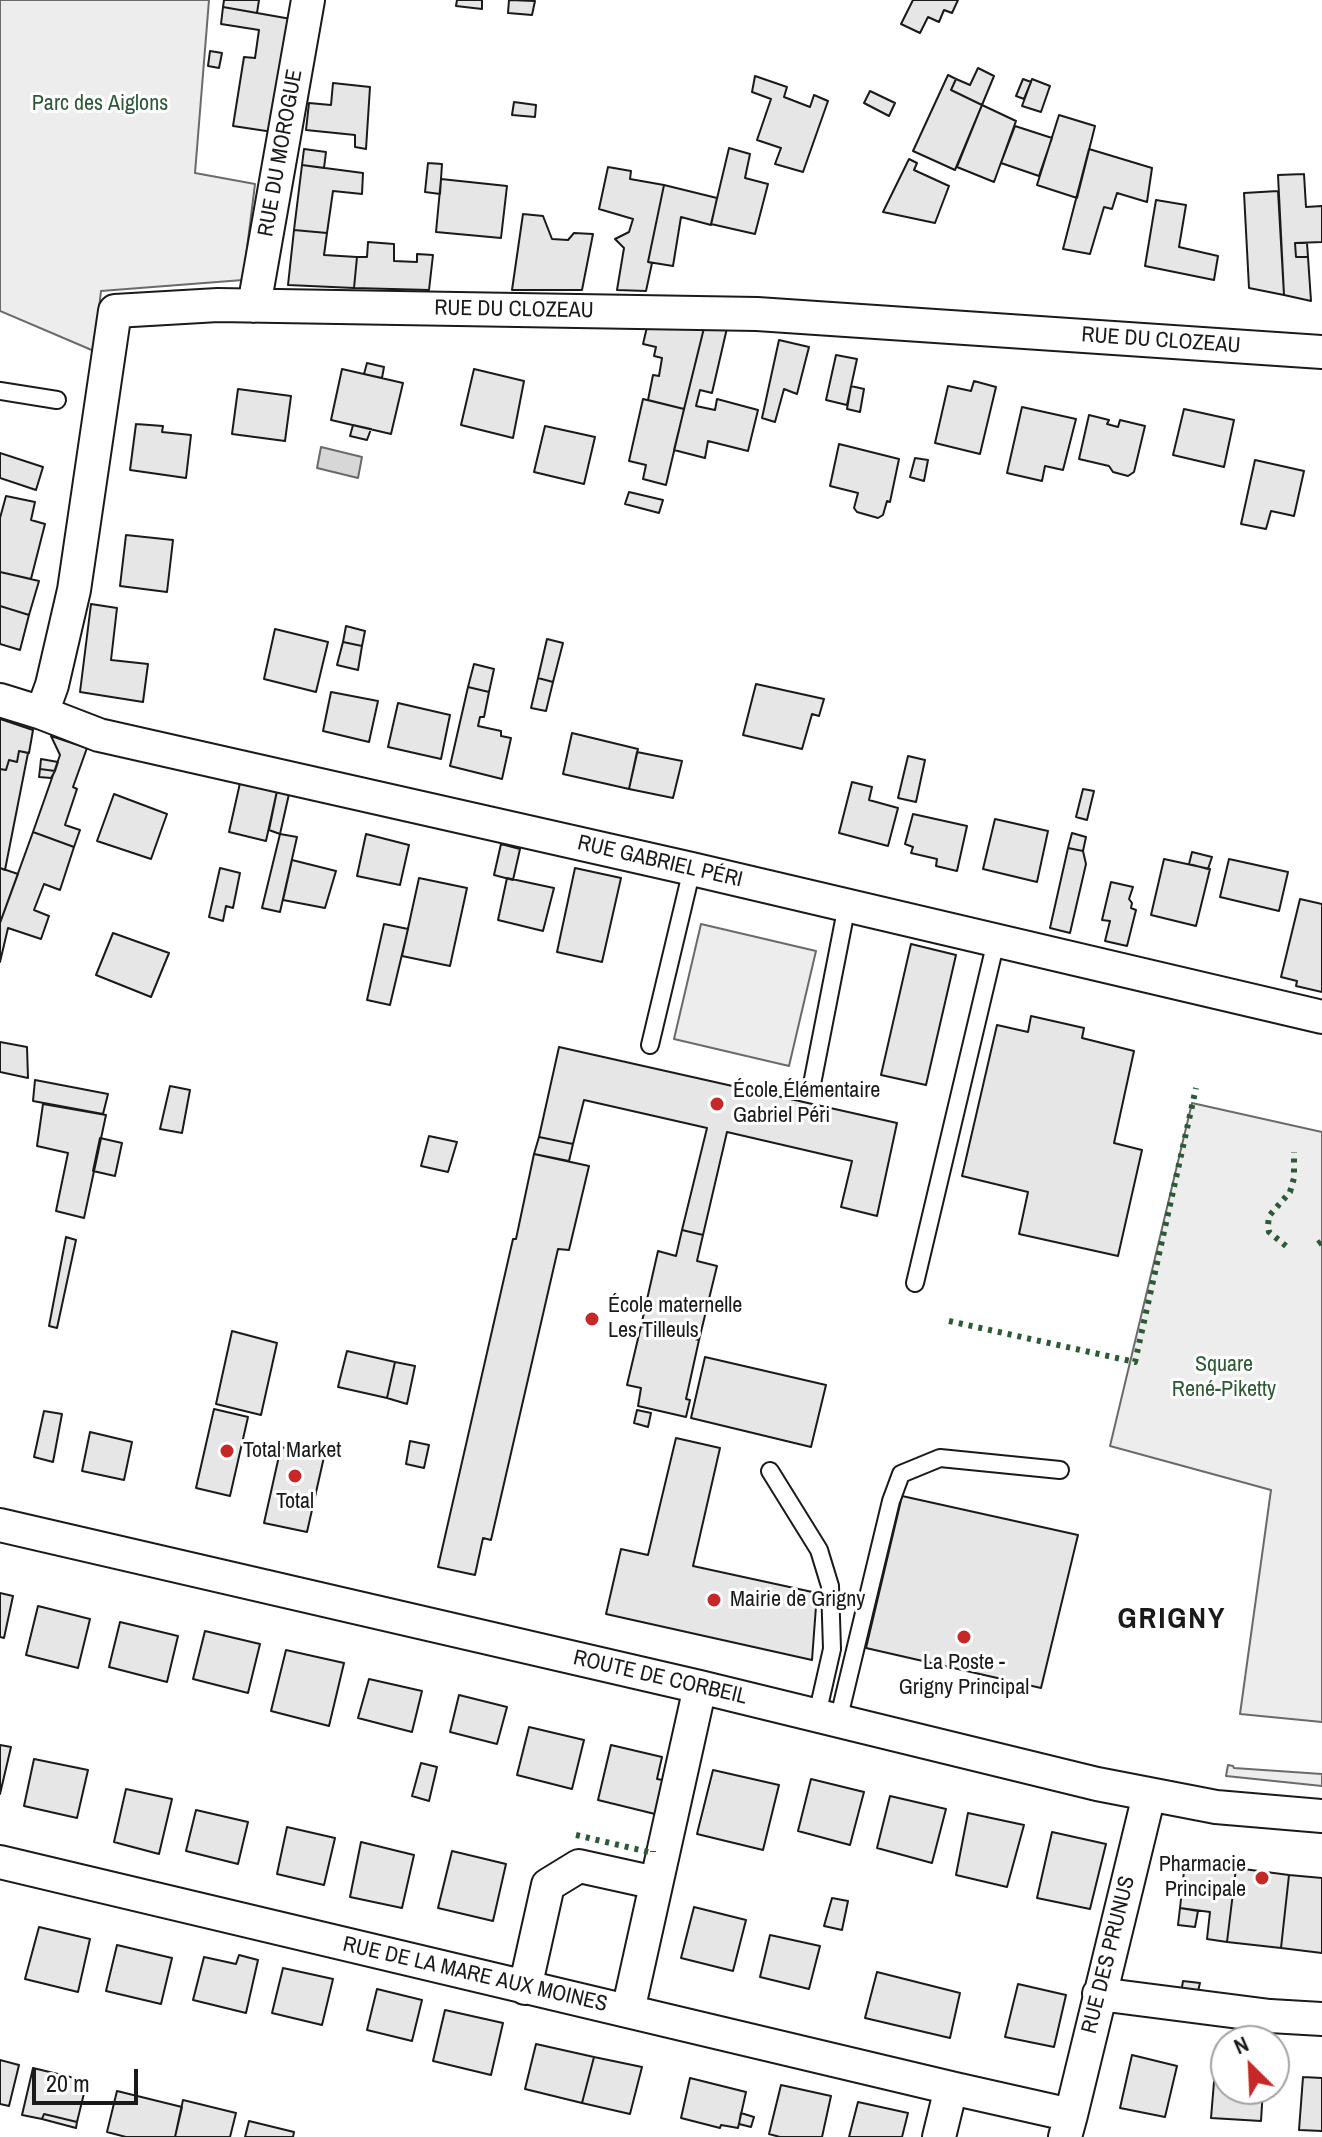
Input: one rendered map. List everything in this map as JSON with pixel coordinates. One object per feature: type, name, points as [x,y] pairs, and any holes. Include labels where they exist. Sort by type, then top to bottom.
[{"type":"street","name":"RUE DU MOROGUE","points":[[254,306],[308,0]]},
{"type":"street","name":"RUE DU CLOZEAU","points":[[42,713],[52,685],[74,590],[115,311],[218,305],[757,314],[1322,352]]},
{"type":"street","name":"RUE GABRIEL PÉRI","points":[[0,700],[99,735],[692,869],[1322,1017]]},
{"type":"street","name":"ROUTE DE CORBEIL","points":[[0,1525],[700,1687],[1149,1795],[1216,1807],[1322,1816]]},
{"type":"street","points":[[628,2011],[700,1687]]},
{"type":"street","name":"RUE DES PRUNUS","points":[[1068,2126],[1149,1795]]},
{"type":"street","name":"RUE DE LA MARE AUX MOINES","points":[[0,1862],[951,2088],[1068,2126]]},
{"type":"street","points":[[525,1988],[548,1885],[579,1866],[656,1883]]},
{"type":"street","points":[[1099,1994],[1270,2016],[1322,2019]]},
{"type":"street","points":[[939,2137],[951,2088]]},
{"type":"lane","points":[[0,391],[57,400]]},
{"type":"lane","points":[[650,1045],[692,869]]},
{"type":"lane","points":[[812,1084],[847,905]]},
{"type":"lane","points":[[915,1283],[996,941]]},
{"type":"lane","points":[[828,1718],[901,1474],[940,1458],[1060,1470]]},
{"type":"lane","points":[[770,1471],[819,1550],[830,1586],[832,1649],[828,1718]]},
{"type":"green space","name":"Parc des Aiglons","points":[[0,0],[209,0],[195,173],[255,184],[243,280],[101,291],[94,351],[0,311]]},
{"type":"green space","points":[[701,924],[816,951],[789,1066],[674,1039]]},
{"type":"green space","name":"Square René-Piketty","points":[[1192,1103],[1322,1132],[1322,1722],[1240,1714],[1271,1490],[1110,1446]]},
{"type":"green space","points":[[1228,1765],[1234,1768],[1322,1774],[1322,1786],[1226,1776]]},
{"type":"shaded area","points":[[321,447],[362,457],[358,478],[317,468]]},
{"type":"building","points":[[224,0],[259,0],[257,13],[223,7]]},
{"type":"building","points":[[457,0],[482,0],[482,9],[456,6]]},
{"type":"building","points":[[509,0],[535,1],[532,15],[508,13]]},
{"type":"building","points":[[913,0],[958,0],[952,13],[944,10],[939,22],[928,17],[920,33],[901,24]]},
{"type":"building","points":[[223,7],[291,19],[273,132],[233,126],[244,57],[255,58],[259,30],[221,24]]},
{"type":"building","points":[[210,51],[222,53],[219,68],[208,66]]},
{"type":"building","points":[[978,68],[994,76],[982,105],[951,90],[956,79],[970,85]]},
{"type":"building","points":[[948,75],[956,79],[951,90],[982,105],[955,170],[913,151]]},
{"type":"building","points":[[755,76],[787,87],[784,97],[810,107],[814,95],[828,101],[803,172],[775,164],[781,148],[757,140],[771,99],[752,92]]},
{"type":"building","points":[[1023,79],[1031,82],[1024,99],[1016,96]]},
{"type":"building","points":[[1032,79],[1050,86],[1041,112],[1022,106]]},
{"type":"building","points":[[333,83],[370,87],[366,149],[355,147],[355,135],[306,130],[309,103],[331,105]]},
{"type":"building","points":[[870,91],[895,103],[889,116],[864,103]]},
{"type":"building","points":[[514,102],[536,105],[535,117],[512,115]]},
{"type":"building","points":[[982,105],[1016,121],[994,182],[957,167]]},
{"type":"building","points":[[1059,115],[1095,126],[1077,198],[1037,185]]},
{"type":"building","points":[[1015,126],[1052,138],[1039,176],[1001,163]]},
{"type":"building","points":[[729,148],[750,154],[745,178],[768,184],[755,234],[711,224]]},
{"type":"building","points":[[304,149],[326,152],[324,168],[302,165]]},
{"type":"building","points":[[1089,149],[1152,168],[1147,202],[1117,193],[1112,209],[1104,207],[1090,254],[1063,249]]},
{"type":"building","points":[[909,159],[917,163],[914,170],[949,186],[935,223],[883,212]]},
{"type":"building","points":[[428,163],[442,164],[440,194],[425,192]]},
{"type":"building","points":[[302,165],[363,173],[362,194],[333,191],[327,233],[294,230]]},
{"type":"building","points":[[608,167],[631,171],[630,179],[664,185],[648,262],[652,263],[646,291],[617,290],[624,248],[615,239],[629,232],[633,219],[599,209]]},
{"type":"building","points":[[1304,174],[1306,207],[1322,206],[1322,242],[1295,243],[1296,257],[1308,257],[1311,301],[1284,295],[1278,175]]},
{"type":"building","points":[[441,179],[507,186],[501,238],[436,232]]},
{"type":"building","points":[[664,185],[717,198],[711,225],[681,217],[673,266],[648,262]]},
{"type":"building","points":[[1278,191],[1284,295],[1249,288],[1244,193]]},
{"type":"building","points":[[1156,200],[1186,205],[1179,247],[1218,256],[1214,280],[1145,266]]},
{"type":"building","points":[[523,214],[543,216],[552,239],[568,240],[574,233],[593,234],[582,290],[512,290]]},
{"type":"building","points":[[294,230],[327,233],[324,255],[357,257],[354,288],[288,285]]},
{"type":"building","points":[[368,242],[394,244],[394,261],[417,262],[417,254],[433,255],[429,290],[354,288],[357,257],[367,257]]},
{"type":"building","points":[[1295,243],[1307,243],[1308,257],[1296,257]]},
{"type":"building","points":[[647,327],[704,328],[684,409],[648,400],[653,375],[659,376],[662,358],[654,356],[656,347],[643,344]]},
{"type":"building","points":[[704,328],[727,328],[712,393],[700,390],[696,406],[715,410],[717,399],[758,410],[748,451],[708,441],[705,458],[674,450]]},
{"type":"building","points":[[779,340],[809,347],[797,394],[784,389],[775,422],[762,418]]},
{"type":"building","points":[[836,355],[857,359],[847,405],[826,400]]},
{"type":"building","points":[[367,363],[384,367],[382,378],[364,374]]},
{"type":"building","points":[[342,369],[403,383],[391,434],[331,420]]},
{"type":"building","points":[[474,369],[524,381],[513,438],[461,425]]},
{"type":"building","points":[[974,381],[996,387],[980,454],[935,443],[948,386],[971,391]]},
{"type":"building","points":[[851,386],[864,389],[860,412],[847,409]]},
{"type":"building","points":[[238,389],[291,396],[285,441],[232,434]]},
{"type":"building","points":[[643,399],[684,409],[666,485],[643,479],[646,465],[629,461]]},
{"type":"building","points":[[1022,407],[1076,419],[1063,470],[1045,466],[1042,481],[1007,473]]},
{"type":"building","points":[[1184,409],[1234,420],[1224,467],[1173,455]]},
{"type":"building","points":[[1089,415],[1109,420],[1107,424],[1118,427],[1120,420],[1145,426],[1134,472],[1128,476],[1113,472],[1109,466],[1079,459]]},
{"type":"building","points":[[136,424],[163,426],[162,432],[191,435],[186,478],[130,470]]},
{"type":"building","points":[[353,425],[371,429],[367,440],[350,436]]},
{"type":"building","points":[[545,426],[595,437],[584,484],[534,472]]},
{"type":"building","points":[[839,444],[899,459],[890,502],[887,501],[883,515],[878,518],[857,512],[854,508],[858,493],[830,486]]},
{"type":"building","points":[[0,453],[43,467],[36,490],[0,478]]},
{"type":"building","points":[[915,458],[928,460],[924,481],[910,477]]},
{"type":"building","points":[[1255,460],[1304,471],[1294,516],[1271,511],[1266,529],[1241,524]]},
{"type":"building","points":[[629,492],[663,500],[659,513],[625,504]]},
{"type":"building","points":[[6,496],[35,502],[31,520],[45,524],[31,579],[0,572],[0,518]]},
{"type":"building","points":[[126,535],[173,540],[167,592],[120,586]]},
{"type":"building","points":[[0,572],[39,581],[29,615],[0,606]]},
{"type":"building","points":[[91,604],[117,608],[111,660],[148,664],[143,702],[80,692]]},
{"type":"building","points":[[0,606],[29,615],[20,650],[0,644]]},
{"type":"building","points":[[346,626],[365,631],[362,646],[343,642]]},
{"type":"building","points":[[275,629],[328,642],[316,692],[264,679]]},
{"type":"building","points":[[547,639],[563,643],[553,682],[538,678]]},
{"type":"building","points":[[343,642],[362,646],[358,670],[337,665]]},
{"type":"building","points":[[474,664],[494,669],[489,692],[468,687]]},
{"type":"building","points":[[538,678],[553,682],[546,711],[531,708]]},
{"type":"building","points":[[756,684],[824,699],[819,716],[812,714],[802,749],[743,735]]},
{"type":"building","points":[[468,687],[489,692],[484,717],[480,717],[478,726],[501,731],[501,736],[511,738],[502,779],[450,766]]},
{"type":"building","points":[[331,692],[378,701],[369,742],[323,731]]},
{"type":"building","points":[[398,703],[450,715],[441,759],[388,747]]},
{"type":"building","points":[[0,719],[33,730],[29,753],[19,751],[17,762],[9,760],[6,770],[0,769]]},
{"type":"building","points":[[572,733],[638,749],[629,789],[563,774]]},
{"type":"building","points":[[51,736],[87,748],[73,787],[77,789],[65,825],[80,830],[74,847],[33,832],[60,755]]},
{"type":"building","points":[[19,751],[28,753],[5,870],[0,868],[0,769],[6,770],[9,760],[17,762]]},
{"type":"building","points":[[637,752],[682,761],[673,798],[629,789]]},
{"type":"building","points":[[908,756],[925,760],[916,802],[898,798]]},
{"type":"building","points":[[41,759],[58,762],[55,771],[40,769]]},
{"type":"building","points":[[40,769],[55,771],[51,778],[39,777]]},
{"type":"building","points":[[852,782],[872,787],[869,800],[898,808],[888,846],[839,833]]},
{"type":"building","points":[[240,783],[277,791],[266,841],[229,832]]},
{"type":"building","points":[[1083,789],[1094,791],[1087,820],[1076,817]]},
{"type":"building","points":[[277,791],[289,794],[280,834],[269,830]]},
{"type":"building","points":[[114,794],[167,814],[151,859],[97,841]]},
{"type":"building","points":[[913,814],[967,826],[957,871],[936,866],[937,859],[911,853],[913,847],[905,844]]},
{"type":"building","points":[[995,819],[1048,831],[1037,882],[983,869]]},
{"type":"building","points":[[33,832],[74,847],[60,890],[44,884],[34,910],[49,916],[41,939],[8,928],[0,962],[0,923]]},
{"type":"building","points":[[1072,833],[1086,837],[1083,851],[1068,848]]},
{"type":"building","points":[[280,834],[297,837],[280,912],[262,908]]},
{"type":"building","points":[[366,834],[409,845],[400,885],[357,876]]},
{"type":"building","points":[[501,844],[520,849],[513,880],[494,875]]},
{"type":"building","points":[[1068,848],[1083,851],[1086,864],[1070,933],[1050,928]]},
{"type":"building","points":[[1192,852],[1212,857],[1208,869],[1189,864]]},
{"type":"building","points":[[1164,859],[1210,869],[1196,926],[1151,915]]},
{"type":"building","points":[[1229,859],[1288,872],[1279,911],[1220,897]]},
{"type":"building","points":[[292,860],[336,871],[325,908],[283,900]]},
{"type":"building","points":[[0,868],[18,874],[0,923]]},
{"type":"building","points":[[220,868],[240,873],[233,908],[226,906],[223,921],[209,917]]},
{"type":"building","points":[[575,868],[621,878],[602,962],[557,952]]},
{"type":"building","points":[[419,878],[467,888],[450,966],[402,956]]},
{"type":"building","points":[[507,878],[554,888],[543,931],[498,920]]},
{"type":"building","points":[[1111,882],[1133,887],[1129,899],[1131,908],[1136,910],[1127,946],[1105,941],[1110,921],[1102,920]]},
{"type":"building","points":[[1300,899],[1322,904],[1322,992],[1296,986],[1297,981],[1281,977]]},
{"type":"building","points":[[384,924],[408,929],[390,1005],[367,1000]]},
{"type":"building","points":[[113,933],[169,953],[151,997],[96,975]]},
{"type":"building","points":[[911,944],[956,955],[926,1085],[881,1075]]},
{"type":"building","points":[[1031,1016],[1084,1028],[1082,1038],[1134,1051],[1114,1143],[1142,1150],[1118,1256],[1019,1234],[1028,1192],[962,1176],[997,1025],[1028,1032]]},
{"type":"building","points":[[0,1042],[27,1047],[28,1078],[0,1072]]},
{"type":"building","points":[[559,1047],[897,1123],[877,1216],[841,1207],[852,1161],[727,1132],[703,1235],[682,1230],[707,1128],[584,1100],[573,1144],[539,1137]]},
{"type":"building","points":[[35,1080],[108,1094],[103,1114],[33,1101]]},
{"type":"building","points":[[170,1086],[190,1090],[182,1133],[160,1129]]},
{"type":"building","points":[[43,1104],[106,1115],[84,1218],[56,1211],[68,1153],[37,1146]]},
{"type":"building","points":[[429,1136],[457,1142],[448,1172],[421,1166]]},
{"type":"building","points":[[539,1137],[573,1144],[569,1161],[534,1154]]},
{"type":"building","points":[[100,1138],[122,1143],[115,1176],[93,1171]]},
{"type":"building","points":[[534,1154],[589,1166],[569,1250],[558,1249],[491,1540],[483,1538],[475,1575],[438,1567]]},
{"type":"building","points":[[682,1230],[703,1235],[697,1261],[717,1266],[699,1340],[641,1326],[658,1251],[676,1256]]},
{"type":"building","points":[[66,1237],[76,1240],[57,1328],[49,1326]]},
{"type":"building","points":[[641,1326],[699,1340],[686,1399],[690,1400],[686,1417],[638,1406],[641,1388],[627,1385]]},
{"type":"building","points":[[232,1331],[277,1343],[261,1415],[216,1404]]},
{"type":"building","points":[[347,1351],[395,1362],[387,1398],[338,1387]]},
{"type":"building","points":[[705,1357],[826,1385],[811,1447],[691,1418]]},
{"type":"building","points":[[395,1362],[415,1366],[407,1404],[387,1398]]},
{"type":"building","points":[[214,1409],[248,1417],[230,1496],[196,1488]]},
{"type":"building","points":[[637,1410],[651,1413],[648,1427],[634,1423]]},
{"type":"building","points":[[44,1411],[62,1414],[53,1462],[34,1457]]},
{"type":"building","points":[[90,1432],[132,1442],[124,1480],[82,1471]]},
{"type":"building","points":[[676,1438],[720,1448],[693,1566],[817,1593],[812,1660],[606,1614],[621,1549],[648,1555]]},
{"type":"building","points":[[410,1441],[429,1445],[424,1468],[406,1464]]},
{"type":"building","points":[[281,1447],[324,1457],[307,1532],[264,1523]]},
{"type":"building","points":[[902,1496],[1078,1535],[1041,1688],[866,1648]]},
{"type":"building","points":[[0,1593],[13,1596],[4,1638],[0,1637]]},
{"type":"building","points":[[38,1606],[90,1619],[78,1668],[26,1655]]},
{"type":"building","points":[[120,1622],[178,1636],[167,1682],[109,1667]]},
{"type":"building","points":[[205,1631],[260,1644],[248,1693],[193,1679]]},
{"type":"building","points":[[286,1650],[344,1663],[329,1726],[271,1711]]},
{"type":"building","points":[[369,1679],[422,1691],[412,1732],[358,1718]]},
{"type":"building","points":[[459,1695],[507,1707],[497,1744],[450,1732]]},
{"type":"building","points":[[529,1727],[584,1740],[572,1789],[517,1775]]},
{"type":"building","points":[[0,1745],[11,1747],[0,1794]]},
{"type":"building","points":[[611,1745],[662,1757],[657,1779],[663,1780],[655,1814],[598,1800]]},
{"type":"building","points":[[34,1759],[88,1770],[77,1818],[24,1806]]},
{"type":"building","points":[[421,1763],[437,1767],[429,1801],[412,1796]]},
{"type":"building","points":[[713,1770],[779,1785],[763,1850],[697,1834]]},
{"type":"building","points":[[811,1779],[864,1792],[850,1845],[798,1831]]},
{"type":"building","points":[[126,1789],[172,1799],[159,1854],[114,1842]]},
{"type":"building","points":[[890,1796],[946,1809],[932,1863],[877,1848]]},
{"type":"building","points":[[196,1810],[248,1822],[238,1864],[186,1851]]},
{"type":"building","points":[[968,1813],[1024,1825],[1007,1887],[956,1875]]},
{"type":"building","points":[[287,1827],[335,1838],[324,1885],[277,1874]]},
{"type":"building","points":[[1052,1832],[1106,1844],[1090,1909],[1037,1898]]},
{"type":"building","points":[[361,1842],[414,1855],[402,1908],[350,1897]]},
{"type":"building","points":[[452,1851],[506,1864],[493,1921],[438,1908]]},
{"type":"building","points":[[1185,1862],[1236,1868],[1227,1942],[1207,1939],[1210,1912],[1180,1908]]},
{"type":"building","points":[[1236,1868],[1289,1875],[1281,1948],[1227,1942]]},
{"type":"building","points":[[1289,1875],[1322,1878],[1322,1953],[1281,1948]]},
{"type":"building","points":[[832,1898],[848,1901],[842,1930],[824,1926]]},
{"type":"building","points":[[694,1907],[746,1920],[733,1971],[681,1958]]},
{"type":"building","points":[[1180,1908],[1198,1911],[1195,1927],[1178,1925]]},
{"type":"building","points":[[39,1927],[90,1939],[78,1992],[25,1979]]},
{"type":"building","points":[[770,1935],[820,1946],[809,1989],[760,1977]]},
{"type":"building","points":[[117,1945],[172,1958],[161,2004],[106,1991]]},
{"type":"building","points":[[239,1955],[258,1960],[246,2013],[193,2000],[204,1957],[236,1964]]},
{"type":"building","points":[[283,1968],[333,1979],[322,2025],[272,2013]]},
{"type":"building","points":[[877,1972],[960,1993],[950,2038],[865,2018]]},
{"type":"building","points":[[1183,1981],[1200,1983],[1197,1995],[1181,1993]]},
{"type":"building","points":[[1018,1984],[1066,1995],[1054,2047],[1005,2037]]},
{"type":"building","points":[[377,1989],[422,2000],[412,2041],[367,2030]]},
{"type":"building","points":[[445,2010],[503,2023],[491,2075],[433,2061]]},
{"type":"building","points":[[536,2044],[594,2057],[582,2103],[525,2089]]},
{"type":"building","points":[[1132,2055],[1177,2066],[1165,2117],[1120,2108]]},
{"type":"building","points":[[594,2057],[642,2067],[630,2114],[582,2103]]},
{"type":"building","points":[[0,2060],[19,2065],[9,2106],[0,2104]]},
{"type":"building","points":[[33,2068],[87,2081],[77,2122],[44,2114],[42,2119],[22,2115]]},
{"type":"building","points":[[1303,2077],[1322,2078],[1322,2131],[1299,2130]]},
{"type":"building","points":[[690,2078],[746,2092],[738,2128],[721,2125],[720,2128],[681,2118]]},
{"type":"building","points":[[781,2085],[831,2096],[822,2137],[769,2134]]},
{"type":"building","points":[[117,2091],[182,2107],[175,2137],[126,2137],[107,2132]]},
{"type":"building","points":[[183,2100],[236,2113],[230,2137],[175,2137]]},
{"type":"building","points":[[858,2102],[908,2113],[902,2137],[849,2137]]},
{"type":"building","points":[[1212,2105],[1262,2105],[1261,2121],[1211,2118]]},
{"type":"building","points":[[741,2113],[754,2117],[751,2127],[739,2124]]},
{"type":"building","points":[[44,2114],[77,2122],[76,2128],[42,2119]]},
{"type":"building","points":[[249,2121],[294,2132],[293,2137],[245,2137]]},
{"type":"hedge","points":[[949,1321],[1135,1362],[1196,1088]]},
{"type":"hedge","points":[[1286,1246],[1269,1232],[1268,1225],[1269,1216],[1290,1192],[1294,1178],[1294,1152]]},
{"type":"hedge","points":[[1318,1244],[1322,1241]]},
{"type":"hedge","points":[[576,1835],[653,1851]]},
{"type":"place","name":"École Élémentaire Gabriel Péri","points":[[717,1104]]},
{"type":"place","name":"École maternelle Les Tilleuls","points":[[592,1319]]},
{"type":"place","name":"Total Market","points":[[227,1451]]},
{"type":"place","name":"Total","points":[[295,1476]]},
{"type":"place","name":"Mairie de Grigny","points":[[714,1600]]},
{"type":"place","name":"La Poste - Grigny Principal","points":[[964,1637]]},
{"type":"place","name":"Pharmacie Principale","points":[[1262,1878]]},
{"type":"district","name":"GRIGNY","points":[[1172,1620]]}]
